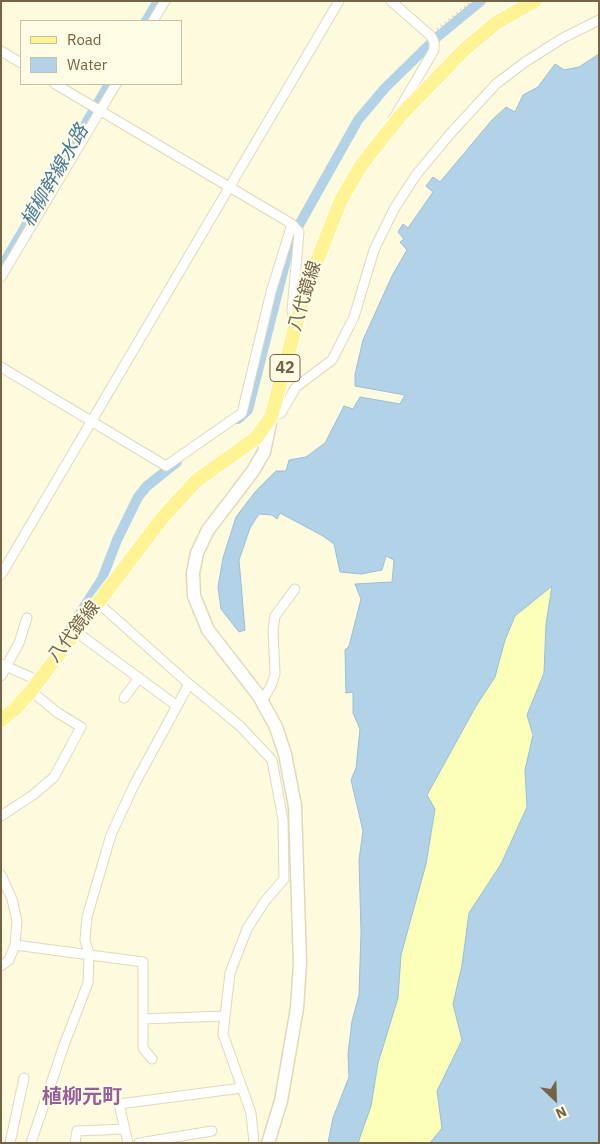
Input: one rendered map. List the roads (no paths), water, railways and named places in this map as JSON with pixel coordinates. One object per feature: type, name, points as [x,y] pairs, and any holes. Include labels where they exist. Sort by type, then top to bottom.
[{"type":"main road","name":"八代鏡線","points":[[1,720],[16,708],[163,517],[196,481],[256,438],[271,416],[282,382],[295,325],[320,251],[341,200],[362,164],[392,126],[465,49],[496,23],[535,1]]},
{"type":"street","points":[[154,20],[165,1]]},
{"type":"street","points":[[1,575],[339,1]]},
{"type":"street","points":[[391,1],[431,36],[434,42],[434,50],[394,114],[392,126]]},
{"type":"street","points":[[268,1143],[281,1101],[297,1008],[299,936],[295,806],[285,754],[276,727],[262,700],[208,630],[194,596],[193,573],[197,553],[208,530],[253,471],[264,452],[271,416],[281,413],[296,387],[332,360],[354,317],[374,250],[394,209],[416,175],[496,84],[525,62],[563,38],[599,20]]},
{"type":"street","points":[[1,51],[20,62]]},
{"type":"street","points":[[57,85],[292,224],[299,232],[292,311],[295,325]]},
{"type":"street","points":[[1,277],[98,109],[115,85]]},
{"type":"street","points":[[1,367],[166,466],[242,413],[271,292],[292,224]]},
{"type":"street","points":[[262,700],[271,686],[275,674],[273,630],[275,616],[295,588]]},
{"type":"street","points":[[97,602],[189,684],[240,726],[272,760],[295,806]]},
{"type":"street","points":[[1,676],[4,665],[19,643],[27,618]]},
{"type":"street","points":[[75,631],[177,706]]},
{"type":"street","points":[[1,816],[33,795],[54,778],[81,727],[58,714],[34,685],[4,665]]},
{"type":"street","points":[[124,698],[139,678]]},
{"type":"street","points":[[31,1143],[64,1045],[88,983],[89,954],[85,940],[89,908],[111,835],[134,785],[189,684]]},
{"type":"street","points":[[254,1143],[251,1113],[224,1034],[230,973],[247,929],[265,901],[284,879],[283,820],[272,760]]},
{"type":"street","points":[[1,875],[12,899],[17,921],[16,945],[9,960],[1,966]]},
{"type":"street","points":[[16,945],[143,962],[144,1048],[152,1059]]},
{"type":"street","points":[[143,1019],[225,1016]]},
{"type":"street","points":[[10,1143],[24,1078]]},
{"type":"street","points":[[128,1143],[119,1104],[242,1088]]},
{"type":"street","points":[[75,1143],[77,1131],[125,1129]]},
{"type":"street","points":[[139,1143],[212,1131]]},
{"type":"water","points":[[599,54],[599,1143],[430,1143],[442,1128],[437,1091],[462,1040],[453,1004],[462,965],[469,913],[501,864],[527,807],[525,770],[533,735],[527,715],[544,673],[546,624],[552,586],[515,616],[505,640],[495,677],[476,706],[427,795],[435,809],[426,864],[401,955],[398,998],[378,1063],[371,1106],[358,1143],[328,1143],[333,1118],[349,1077],[348,1054],[352,1021],[359,995],[361,932],[359,860],[363,831],[351,780],[356,768],[360,729],[353,713],[353,692],[346,693],[345,650],[349,646],[361,599],[355,584],[392,582],[394,560],[386,556],[382,570],[361,574],[340,572],[334,544],[323,536],[280,513],[277,519],[272,515],[259,514],[250,528],[239,560],[245,630],[239,632],[221,609],[218,587],[223,558],[236,517],[255,492],[276,471],[286,471],[289,460],[306,457],[325,443],[344,406],[353,409],[360,397],[400,404],[405,395],[355,386],[355,374],[363,340],[392,276],[407,250],[400,242],[404,239],[398,232],[403,224],[408,228],[433,192],[426,186],[433,177],[440,182],[492,120],[506,107],[515,112],[523,95],[538,87],[555,64],[564,70],[579,67]]},
{"type":"waterway","name":"植柳幹線水路","points":[[147,20],[158,1]]},
{"type":"waterway","points":[[436,38],[481,1]]},
{"type":"waterway","points":[[299,225],[358,120],[385,88],[431,43]]},
{"type":"waterway","name":"植柳幹線水路","points":[[1,268],[108,85]]},
{"type":"waterway","points":[[238,419],[248,410],[295,231]]},
{"type":"waterway","points":[[68,632],[102,579],[117,540],[138,497],[147,486],[177,462]]},
{"type":"district","name":"植柳元町","points":[[82,1097]]}]
